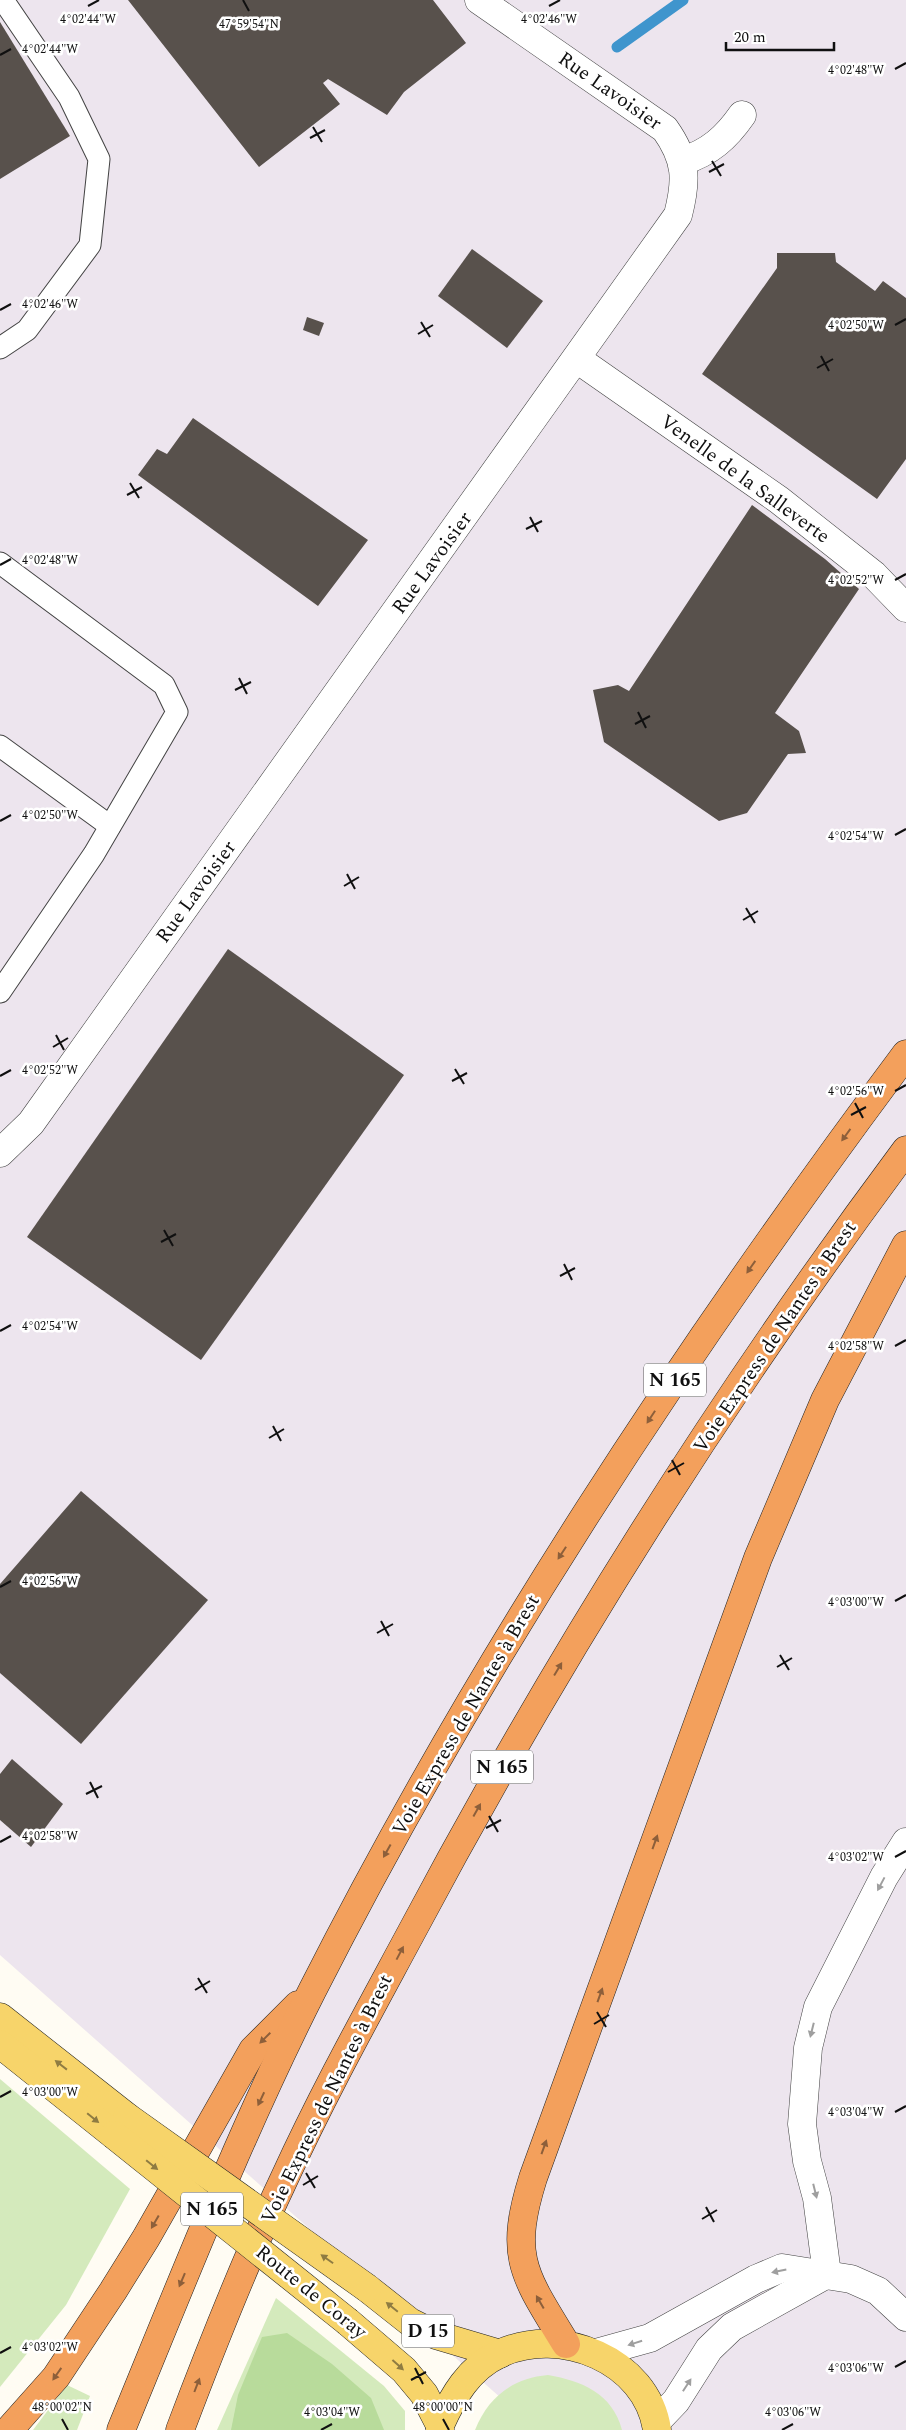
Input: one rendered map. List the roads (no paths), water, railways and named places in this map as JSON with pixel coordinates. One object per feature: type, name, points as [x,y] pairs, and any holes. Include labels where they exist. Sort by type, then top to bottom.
[{"type":"highway","name":"Voie Express de Nantes à Brest","points":[[121,2430],[236,2152],[312,1992],[461,1716],[536,1592],[720,1311],[906,1054]]},
{"type":"highway","name":"Voie Express de Nantes à Brest","points":[[180,2430],[285,2176],[452,1856],[535,1708],[627,1556],[814,1275],[906,1150]]},
{"type":"highway","points":[[566,2344],[530,2284],[524,2269],[520,2231],[524,2208],[533,2178],[758,1558],[825,1400],[906,1245]]},
{"type":"highway","points":[[9,2430],[56,2377],[113,2290],[146,2238],[253,2050],[312,1992]]},
{"type":"main road","name":"Route de Coray","points":[[0,2017],[120,2126],[404,2370],[424,2394],[440,2427]]},
{"type":"main road","name":"Route de Coray","points":[[0,2044],[120,2126],[367,2288],[410,2322],[436,2335],[500,2354]]},
{"type":"main road","points":[[440,2427],[460,2387],[478,2368],[500,2354],[532,2344],[566,2344],[596,2353],[622,2370],[643,2393],[656,2426]]},
{"type":"street","name":"Rue Lavoisier","points":[[0,1153],[31,1123],[577,360],[678,215],[685,190],[683,161],[675,142],[665,129],[488,2]]},
{"type":"street","points":[[683,161],[702,154],[721,142],[742,115]]},
{"type":"street","name":"Venelle de la Salleverte","points":[[577,360],[778,500],[874,575],[906,608]]},
{"type":"street","points":[[828,2274],[817,2198],[807,2161],[802,2124],[808,2048],[818,2007],[826,1990],[884,1876],[906,1842]]},
{"type":"street","points":[[596,2353],[650,2338],[756,2279],[782,2268],[851,2279],[878,2291],[906,2317]]},
{"type":"street","points":[[656,2426],[676,2402],[710,2349],[732,2326],[828,2274]]},
{"type":"lane","points":[[0,348],[27,330],[90,245],[100,159],[69,98],[3,0]]},
{"type":"lane","points":[[0,563],[164,685],[177,712],[94,854],[0,992]]},
{"type":"lane","points":[[0,746],[110,826]]},
{"type":"waterway","points":[[617,47],[683,0]]}]
